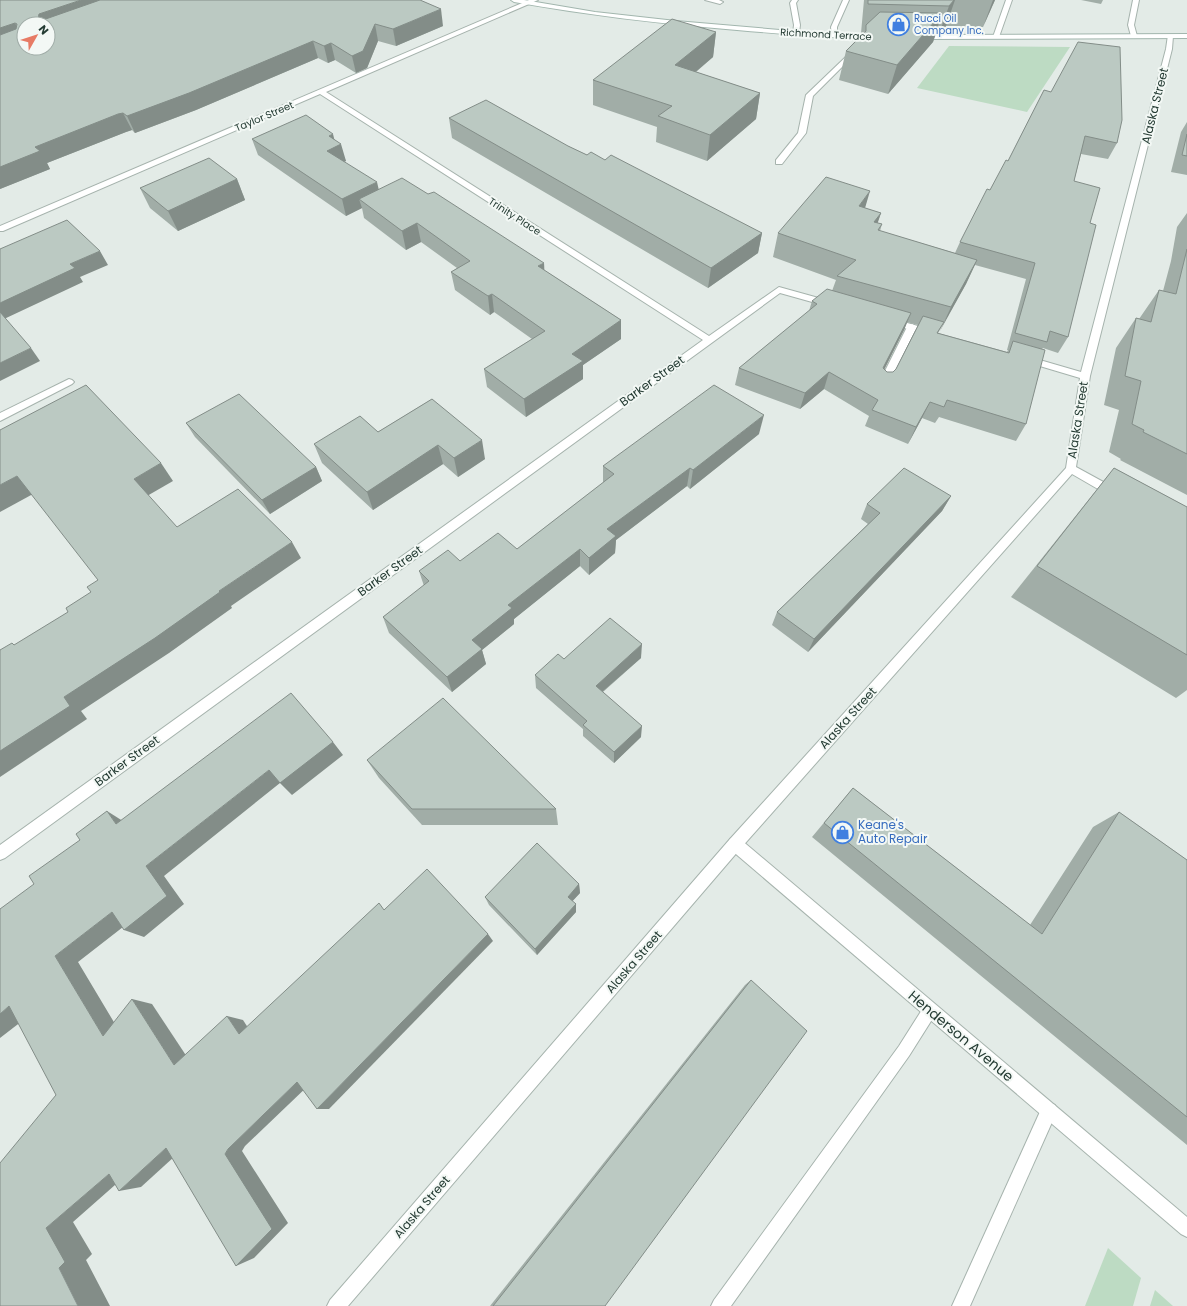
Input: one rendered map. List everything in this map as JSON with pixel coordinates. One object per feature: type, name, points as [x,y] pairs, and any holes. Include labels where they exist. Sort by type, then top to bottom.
[{"type":"street","name":"Richmond Terrace","points":[[514,0],[531,1],[636,18],[834,36],[885,37]]},
{"type":"street","points":[[708,0],[720,2]]},
{"type":"street","points":[[795,0],[793,3],[797,25],[796,33]]},
{"type":"street","points":[[834,36],[834,27],[846,0]]},
{"type":"street","points":[[996,37],[1009,0]]},
{"type":"street","points":[[1134,36],[1131,25],[1136,0]]},
{"type":"street","name":"Taylor Street","points":[[0,229],[531,1]]},
{"type":"street","name":"Alaska Street","points":[[336,1306],[735,844],[1071,469],[1085,376],[1169,49],[1170,36]]},
{"type":"street","points":[[914,37],[1187,36]]},
{"type":"street","points":[[779,162],[802,133],[810,95],[871,37]]},
{"type":"street","name":"Trinity Place","points":[[321,92],[709,340]]},
{"type":"street","name":"Barker Street","points":[[0,853],[779,290],[838,306]]},
{"type":"street","points":[[882,319],[941,336]]},
{"type":"street","points":[[884,385],[912,327]]},
{"type":"street","points":[[1015,356],[1085,376]]},
{"type":"street","points":[[0,417],[69,382]]},
{"type":"street","points":[[1071,469],[1124,498]]},
{"type":"street","name":"Henderson Avenue","points":[[735,844],[1187,1228]]},
{"type":"street","points":[[720,1306],[904,1051],[930,1010]]},
{"type":"street","points":[[961,1306],[1049,1111]]},
{"type":"green space","points":[[949,46],[1070,47],[1027,112],[917,88]]},
{"type":"green space","points":[[1108,1248],[1141,1278],[1133,1306],[1085,1306]]},
{"type":"green space","points":[[1155,1290],[1173,1306],[1150,1306]]},
{"type":"building","points":[[0,0],[81,0],[39,14],[39,16],[16,16],[15,23],[0,28]]},
{"type":"building","points":[[100,0],[420,0],[441,9],[393,29],[375,24],[363,51],[352,56],[331,43],[324,46],[313,41],[189,93],[127,116],[123,113],[118,114],[35,147],[40,151],[0,167],[0,35],[16,29],[16,56],[56,56],[56,16],[54,16]]},
{"type":"building","points":[[868,0],[954,0],[949,6],[868,4]]},
{"type":"building","points":[[880,12],[942,13],[897,65],[846,51],[866,31],[866,25]]},
{"type":"building","points":[[672,19],[716,32],[675,65],[760,93],[710,135],[658,116],[672,106],[593,80]]},
{"type":"building","points":[[1078,42],[1120,47],[1122,120],[1117,143],[1085,136],[1074,181],[1100,188],[1090,223],[1096,225],[1068,337],[1050,331],[1047,342],[1015,333],[1035,263],[960,242],[987,189],[990,190],[1006,160],[1008,161],[1044,90],[1051,92]]},
{"type":"building","points":[[486,100],[568,146],[587,155],[591,152],[605,160],[611,155],[762,233],[711,268],[449,118]]},
{"type":"building","points":[[306,115],[333,134],[329,136],[341,144],[327,151],[377,182],[342,199],[252,139]]},
{"type":"building","points":[[1187,134],[1187,156],[1182,155]]},
{"type":"building","points":[[209,158],[237,179],[168,211],[140,188]]},
{"type":"building","points":[[826,177],[870,191],[859,206],[881,213],[874,222],[882,224],[878,230],[977,260],[951,307],[837,276],[856,260],[778,233]]},
{"type":"building","points":[[402,178],[428,194],[434,192],[544,263],[538,266],[621,320],[572,354],[583,361],[524,399],[484,369],[545,331],[492,294],[488,296],[451,272],[470,261],[417,223],[402,231],[359,199]]},
{"type":"building","points":[[67,220],[100,251],[70,264],[75,268],[0,303],[0,249]]},
{"type":"building","points":[[1187,249],[1187,454],[1143,432],[1144,430],[1132,424],[1141,381],[1125,376],[1136,318],[1151,322],[1159,290],[1176,294]]},
{"type":"building","points":[[827,289],[911,313],[883,368],[887,372],[893,372],[896,369],[923,316],[944,322],[937,333],[1009,353],[1013,341],[1045,350],[1026,424],[947,400],[944,407],[930,402],[916,427],[872,410],[878,400],[829,372],[805,393],[739,368],[817,304],[812,301]]},
{"type":"building","points":[[0,312],[31,348],[0,363]]},
{"type":"building","points":[[86,385],[161,463],[134,479],[177,527],[238,489],[292,542],[219,591],[220,592],[155,638],[64,697],[70,706],[0,751],[0,650],[12,643],[14,645],[68,612],[66,608],[91,592],[87,587],[98,580],[17,476],[0,485],[0,430]]},
{"type":"building","points":[[714,385],[764,415],[693,470],[690,468],[607,529],[616,536],[589,558],[580,549],[508,605],[512,608],[472,640],[482,649],[447,677],[383,617],[429,581],[419,571],[448,550],[460,561],[498,533],[517,549],[614,474],[603,466]]},
{"type":"building","points":[[239,394],[316,467],[262,500],[186,423]]},
{"type":"building","points":[[432,399],[482,440],[454,458],[438,445],[367,492],[314,444],[360,416],[378,432]]},
{"type":"building","points":[[904,468],[951,496],[814,639],[777,612],[880,513],[867,504]]},
{"type":"building","points":[[1114,468],[1187,507],[1187,655],[1037,566]]},
{"type":"building","points":[[610,618],[642,644],[596,686],[642,726],[614,752],[583,725],[587,721],[535,675],[558,654],[564,659]]},
{"type":"building","points":[[291,693],[333,742],[280,783],[269,770],[146,866],[167,896],[124,930],[112,912],[55,956],[103,1036],[132,999],[174,1065],[227,1016],[239,1034],[379,903],[384,910],[427,869],[488,934],[317,1109],[297,1082],[228,1149],[225,1154],[272,1229],[236,1266],[166,1148],[119,1191],[109,1174],[46,1228],[65,1262],[59,1268],[78,1306],[0,1306],[0,1163],[56,1095],[9,1006],[0,1014],[0,909],[34,884],[29,876],[80,840],[76,834],[107,811],[116,824]]},
{"type":"building","points":[[443,698],[556,809],[412,809],[367,760]]},
{"type":"building","points":[[853,788],[1042,934],[1119,812],[1187,860],[1187,1117],[824,823]]},
{"type":"building","points":[[537,843],[579,884],[568,897],[576,904],[535,949],[485,897]]},
{"type":"building","points":[[751,980],[807,1031],[605,1306],[493,1306]]},
{"type":"place","name":"Rucci Oil Company Inc.","points":[[899,24]]},
{"type":"place","name":"Keane's Auto Repair","points":[[843,832]]}]
